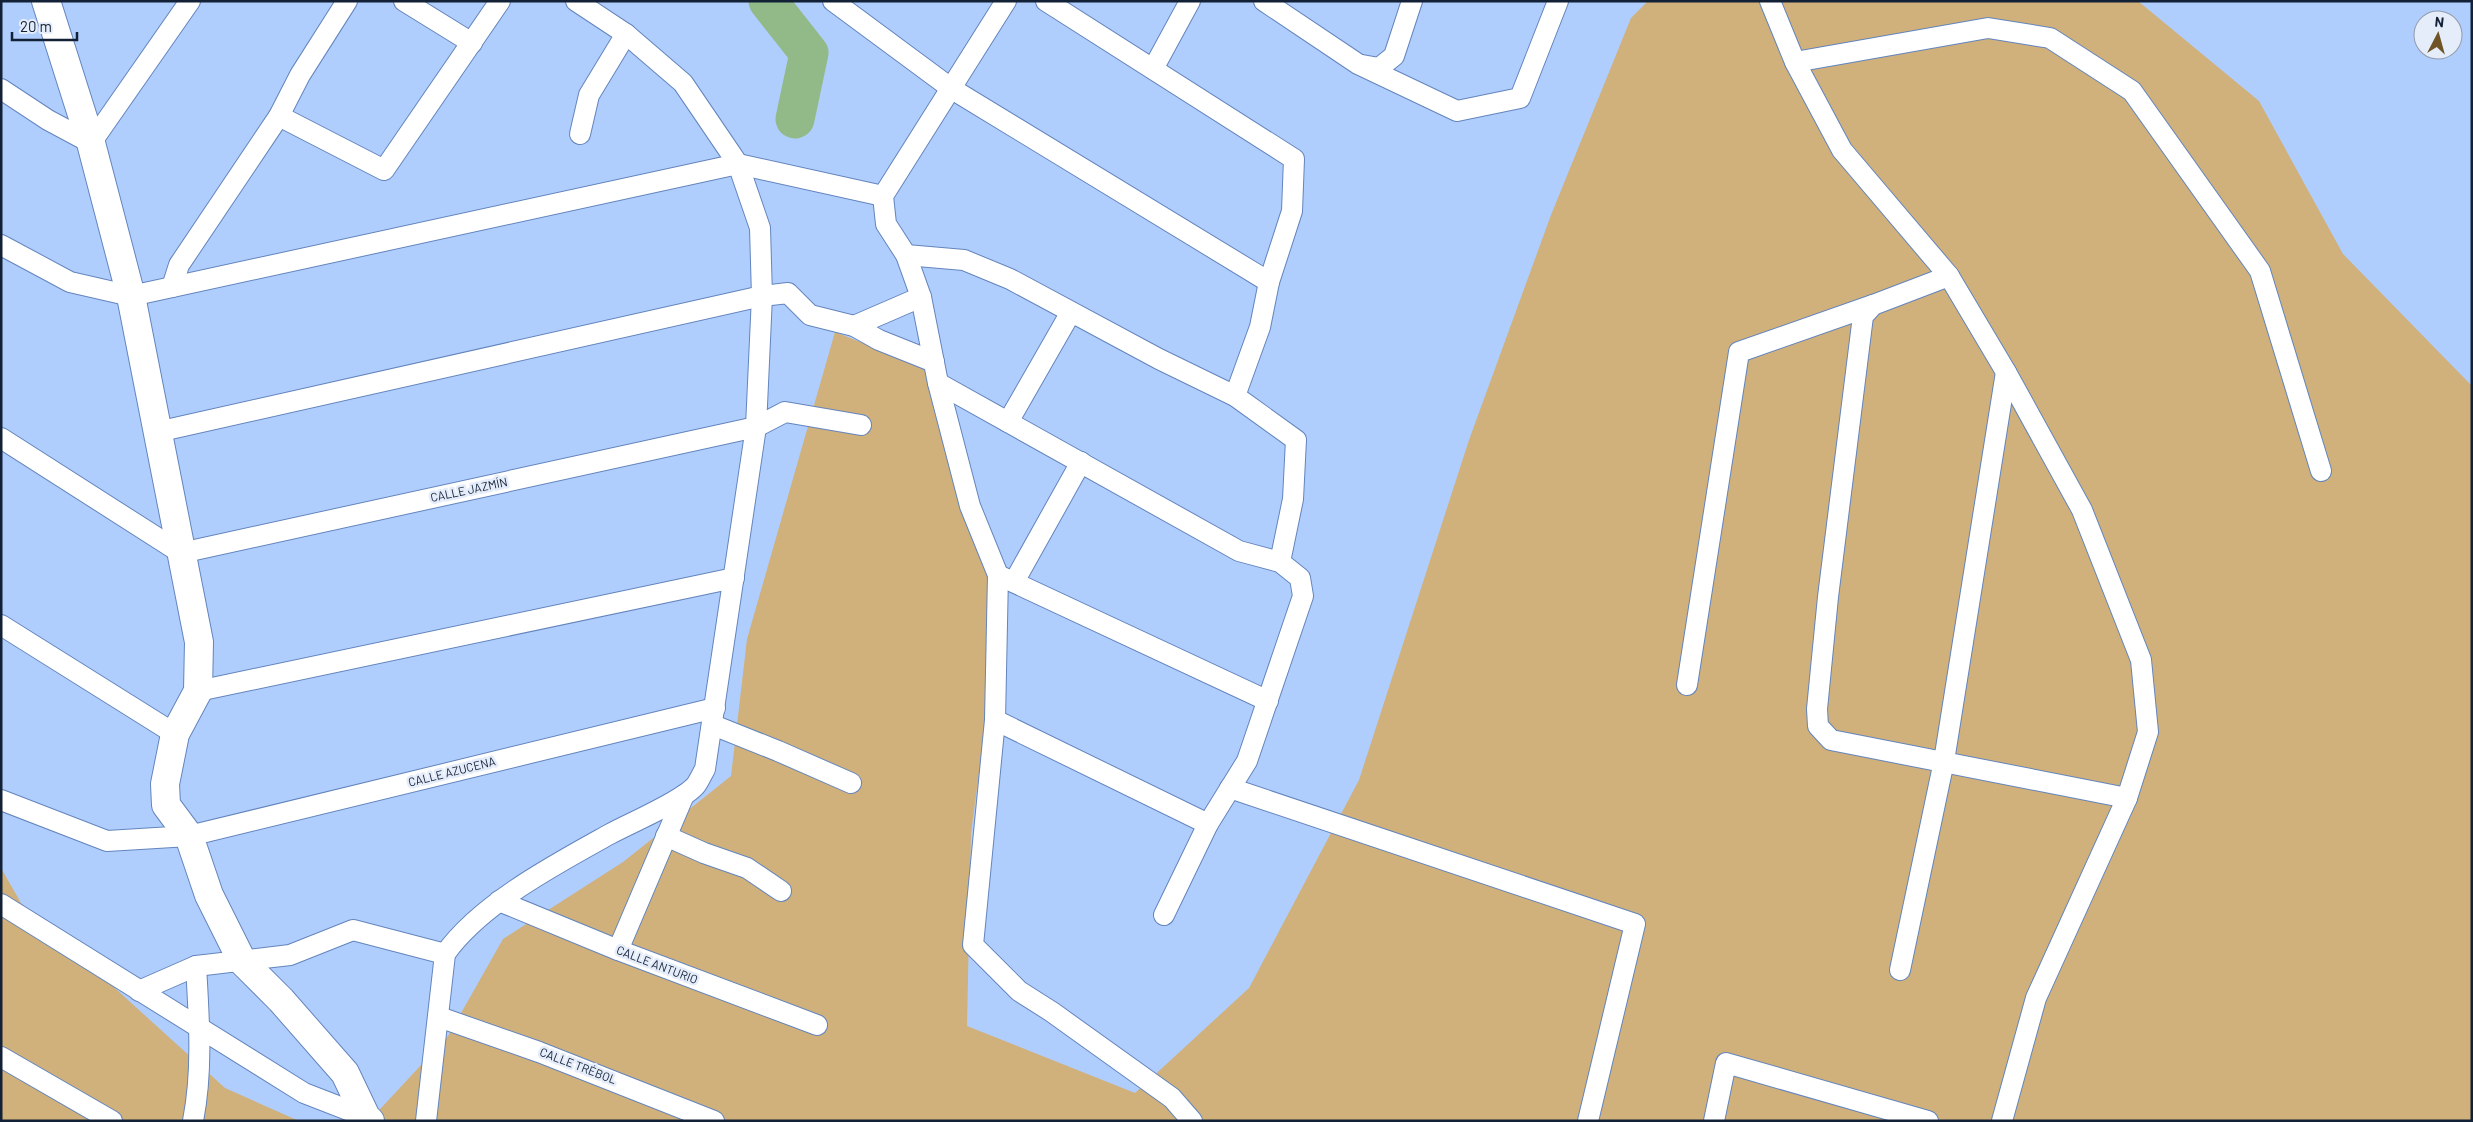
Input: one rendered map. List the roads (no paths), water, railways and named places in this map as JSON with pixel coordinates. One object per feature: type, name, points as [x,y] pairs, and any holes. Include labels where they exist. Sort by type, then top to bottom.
[{"type":"street","points":[[46,1],[90,142],[131,296],[156,432],[199,642],[198,691],[175,734],[165,784],[166,805],[189,836],[209,895],[242,961],[281,1000],[345,1073],[368,1119]]},
{"type":"street","points":[[90,142],[190,1]]},
{"type":"street","points":[[172,287],[179,265],[189,248],[279,116],[300,75],[347,1]]},
{"type":"street","points":[[404,1],[472,43]]},
{"type":"street","points":[[279,116],[384,170],[500,1]]},
{"type":"street","points":[[426,1121],[445,954],[458,936],[499,901],[609,834],[684,795],[696,786],[705,769],[756,427],[762,296],[760,228],[738,164],[683,83],[626,34],[576,1]]},
{"type":"street","points":[[832,1],[952,89],[1269,282]]},
{"type":"street","points":[[1006,1],[883,196],[886,224],[906,255],[920,297],[938,383],[970,506],[1006,578],[1268,701]]},
{"type":"street","points":[[1046,1],[1294,159],[1292,211],[1269,282],[1260,327],[1235,396]]},
{"type":"street","points":[[1153,69],[1190,1]]},
{"type":"street","points":[[1264,1],[1358,64],[1458,111],[1520,98],[1558,1]]},
{"type":"street","points":[[1358,64],[1379,68],[1394,56],[1412,1]]},
{"type":"street","points":[[1770,1],[1795,62],[1842,150],[1948,276],[2006,372],[2082,510],[2141,660],[2148,732],[2127,798],[2036,998],[2002,1121]]},
{"type":"street","points":[[1795,62],[1988,28],[2050,38],[2132,91],[2260,271],[2321,471]]},
{"type":"street","points":[[580,134],[589,95],[626,34]]},
{"type":"street","points":[[1,89],[48,120],[90,142]]},
{"type":"street","points":[[1,245],[70,282],[131,296],[738,164],[883,196]]},
{"type":"street","points":[[906,255],[964,260],[1010,279],[1235,396],[1296,440],[1293,499],[1280,562]]},
{"type":"street","points":[[1687,685],[1739,352],[1873,305],[1948,276]]},
{"type":"street","points":[[156,432],[762,296],[788,293],[810,315],[854,326],[879,340],[934,362]]},
{"type":"street","points":[[854,326],[920,297]]},
{"type":"street","points":[[1873,305],[1863,316],[1828,597],[1817,709],[1818,726],[1832,740],[2127,798]]},
{"type":"street","points":[[1008,422],[1071,312]]},
{"type":"street","points":[[1900,970],[1944,761],[2006,372]]},
{"type":"street","points":[[938,383],[1239,551],[1280,562],[1300,578],[1303,596],[1247,761],[1208,824],[1164,915]]},
{"type":"street","name":"CALLE JAZMÍN","points":[[181,553],[756,427],[785,412],[861,425]]},
{"type":"street","points":[[1,438],[181,553]]},
{"type":"street","points":[[1081,462],[1006,578],[995,720],[973,945],[1019,991],[1052,1012],[1172,1098],[1192,1121]]},
{"type":"street","points":[[198,691],[734,578]]},
{"type":"street","points":[[1,625],[175,734]]},
{"type":"street","points":[[714,717],[778,750],[851,784]]},
{"type":"street","name":"CALLE AZUCENA","points":[[1,800],[107,841],[189,836],[714,717]]},
{"type":"street","points":[[995,720],[1208,824]]},
{"type":"street","points":[[1230,788],[1635,924],[1588,1121]]},
{"type":"street","points":[[618,950],[684,795]]},
{"type":"street","points":[[666,836],[704,853],[747,868],[780,891]]},
{"type":"street","name":"CALLE ANTURIO","points":[[499,901],[618,950],[817,1025]]},
{"type":"street","points":[[1,904],[304,1093],[329,1112],[368,1119]]},
{"type":"street","points":[[139,991],[196,966],[290,955],[353,930],[445,954]]},
{"type":"street","points":[[193,1121],[198,1092],[200,1029],[196,966]]},
{"type":"street","name":"CALLE TRÉBOL","points":[[439,1016],[539,1052],[714,1121]]},
{"type":"street","points":[[1,1057],[112,1121]]},
{"type":"street","points":[[1714,1121],[1726,1063],[1928,1121]]},
{"type":"waterway","points":[[768,1],[809,53],[795,119]]}]
